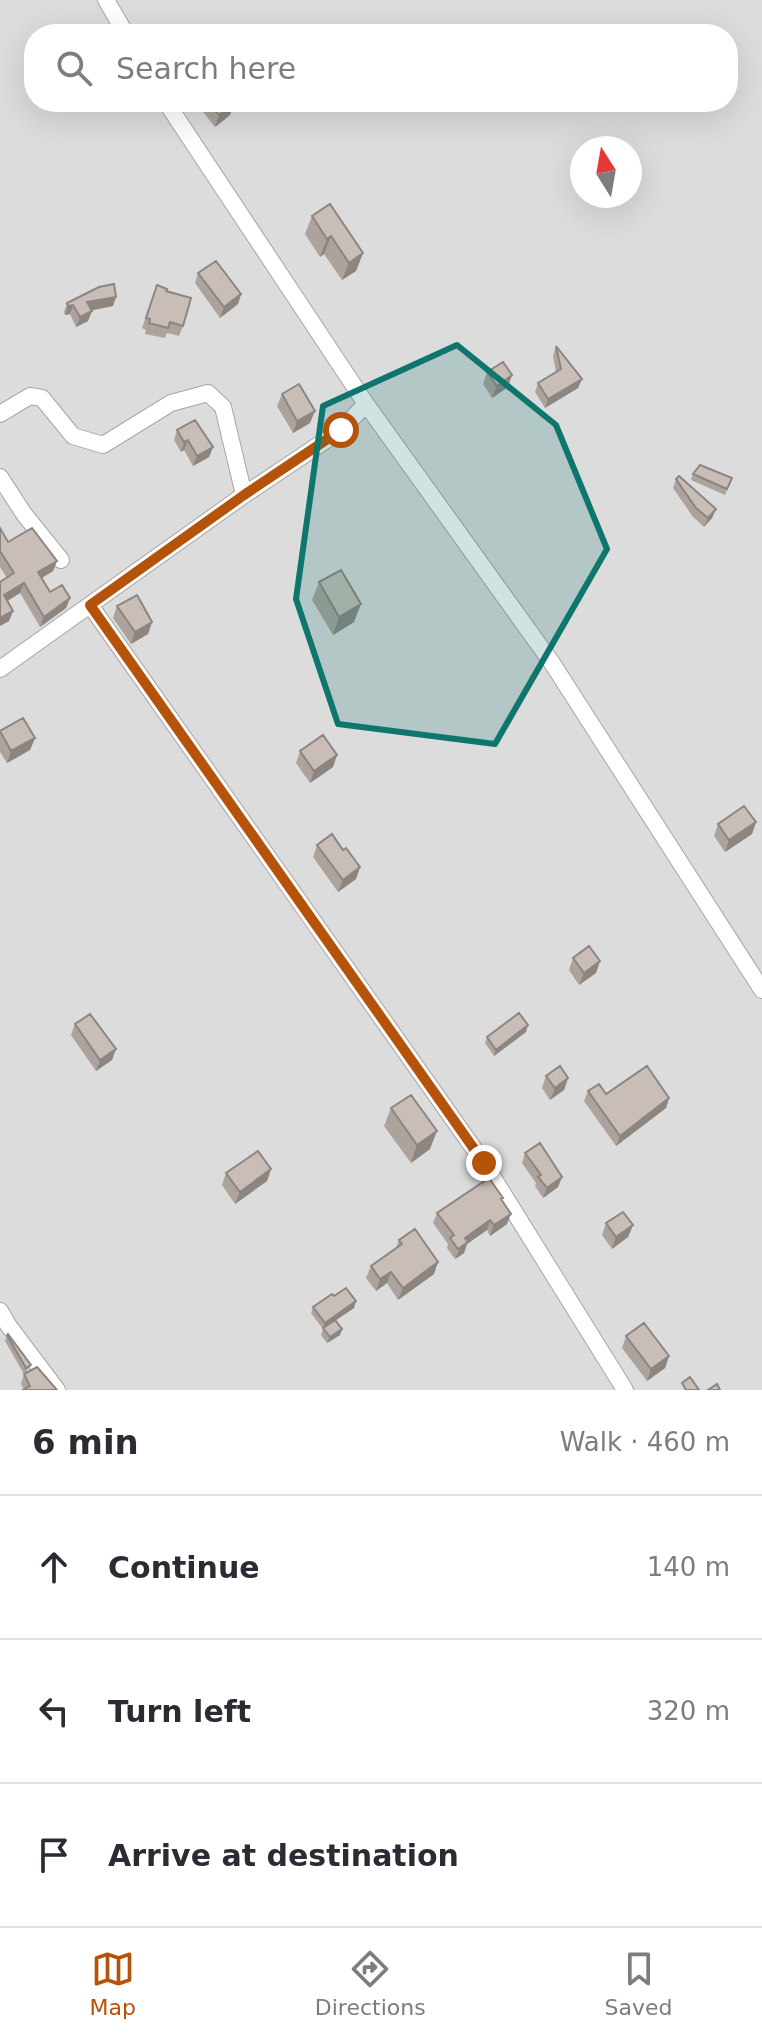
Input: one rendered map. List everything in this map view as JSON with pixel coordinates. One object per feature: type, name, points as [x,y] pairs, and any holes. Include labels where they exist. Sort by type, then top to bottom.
[{"type":"street","points":[[106,0],[120,24]]},
{"type":"street","points":[[173,112],[366,404],[552,663],[762,990]]},
{"type":"street","points":[[0,414],[30,396],[42,398],[73,436],[103,445],[171,403],[208,393],[223,407],[244,495]]},
{"type":"street","points":[[0,669],[244,495],[341,430],[366,404]]},
{"type":"street","points":[[0,477],[24,514],[61,560]]},
{"type":"street","points":[[90,605],[484,1163],[625,1390]]},
{"type":"street","points":[[3,1323],[57,1390]]},
{"type":"highlighted area","points":[[457,345],[556,425],[607,549],[495,744],[338,724],[296,599],[323,406]]},
{"type":"shaded area","points":[[0,0],[762,0],[762,1390],[0,1390]]},
{"type":"building","points":[[330,204],[363,253],[349,263],[331,236],[327,239],[312,216]]},
{"type":"building","points":[[216,261],[241,294],[224,307],[198,273]]},
{"type":"building","points":[[114,284],[116,297],[87,302],[92,311],[80,317],[73,305],[68,306],[67,303],[99,287]]},
{"type":"building","points":[[157,285],[191,298],[183,326],[170,322],[168,328],[149,323],[150,319],[146,318]]},
{"type":"building","points":[[556,346],[582,379],[548,399],[538,383],[561,369]]},
{"type":"building","points":[[503,362],[512,375],[497,386],[487,372]]},
{"type":"building","points":[[299,384],[315,411],[297,421],[282,394]]},
{"type":"building","points":[[195,420],[213,447],[197,456],[188,440],[184,442],[177,430]]},
{"type":"building","points":[[700,465],[732,478],[727,489],[693,474]]},
{"type":"building","points":[[679,476],[716,509],[708,518],[696,508],[676,479]]},
{"type":"building","points":[[0,528],[8,542],[32,528],[57,561],[38,572],[50,592],[62,585],[70,598],[44,617],[24,583],[4,595],[13,611],[0,618],[0,582],[14,573],[0,551]]},
{"type":"building","points":[[341,570],[361,604],[339,617],[319,582]]},
{"type":"building","points":[[137,595],[152,622],[135,632],[117,606]]},
{"type":"building","points":[[23,718],[35,738],[11,751],[0,731]]},
{"type":"building","points":[[323,735],[337,755],[314,771],[300,751]]},
{"type":"building","points":[[744,806],[756,822],[729,840],[718,824]]},
{"type":"building","points":[[332,834],[360,867],[343,880],[317,845]]},
{"type":"building","points":[[589,946],[600,961],[584,973],[573,958]]},
{"type":"building","points":[[519,1013],[528,1025],[496,1050],[487,1037]]},
{"type":"building","points":[[90,1014],[116,1049],[100,1060],[75,1024]]},
{"type":"building","points":[[560,1066],[568,1078],[555,1088],[546,1076]]},
{"type":"building","points":[[647,1066],[669,1098],[620,1136],[588,1091],[599,1084],[606,1094]]},
{"type":"building","points":[[411,1095],[437,1131],[417,1145],[391,1108]]},
{"type":"building","points":[[540,1143],[562,1177],[547,1188],[525,1153]]},
{"type":"building","points":[[258,1151],[271,1169],[240,1192],[226,1173]]},
{"type":"building","points":[[489,1178],[511,1214],[494,1225],[490,1220],[465,1238],[468,1242],[458,1249],[450,1238],[454,1235],[437,1213]]},
{"type":"building","points":[[623,1212],[633,1225],[616,1237],[606,1223]]},
{"type":"building","points":[[415,1229],[438,1262],[403,1288],[391,1272],[380,1279],[371,1266],[402,1244],[399,1240]]},
{"type":"building","points":[[346,1288],[356,1301],[325,1323],[313,1307]]},
{"type":"building","points":[[335,1320],[342,1329],[330,1337],[323,1328]]},
{"type":"building","points":[[644,1323],[669,1356],[651,1369],[626,1336]]},
{"type":"building","points":[[8,1334],[31,1365],[26,1368]]},
{"type":"building","points":[[37,1367],[57,1390],[23,1390],[30,1386],[24,1374]]},
{"type":"building","points":[[690,1377],[699,1390],[686,1390],[682,1383]]},
{"type":"route","points":[[341,430],[90,605],[484,1163]]}]
